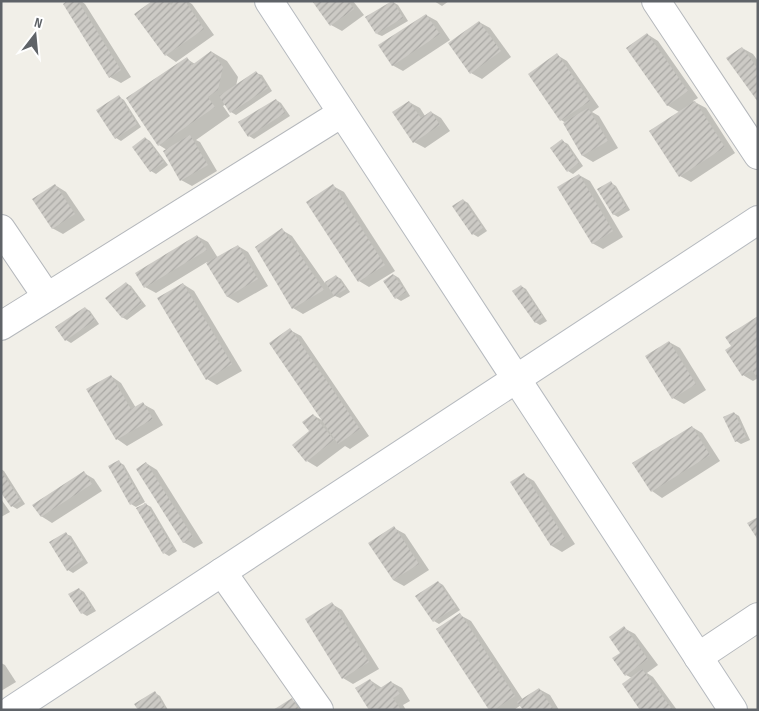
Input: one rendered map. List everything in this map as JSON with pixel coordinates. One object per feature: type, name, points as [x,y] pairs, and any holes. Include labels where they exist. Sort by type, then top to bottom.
[{"type":"street","points":[[269,1],[733,710]]},
{"type":"street","points":[[656,1],[758,155]]},
{"type":"street","points":[[1,326],[342,112]]},
{"type":"street","points":[[12,710],[758,220]]},
{"type":"street","points":[[1,229],[47,297]]},
{"type":"street","points":[[222,572],[319,710]]},
{"type":"street","points":[[698,657],[758,617]]},
{"type":"building","points":[[67,1],[78,1],[121,70],[109,78],[63,4]]},
{"type":"building","points":[[152,1],[168,1],[171,5],[175,1],[185,1],[204,29],[165,56],[134,14]]},
{"type":"building","points":[[312,1],[348,1],[354,9],[330,26]]},
{"type":"building","points":[[392,1],[403,18],[376,34],[365,17]]},
{"type":"building","points":[[426,14],[440,34],[392,66],[378,45]]},
{"type":"building","points":[[479,21],[501,51],[470,74],[448,43]]},
{"type":"building","points":[[647,33],[688,91],[667,106],[626,48]]},
{"type":"building","points":[[742,47],[758,69],[758,102],[726,58]]},
{"type":"building","points":[[211,51],[223,67],[218,90],[208,97],[215,107],[158,146],[126,98],[187,57],[192,65]]},
{"type":"building","points":[[557,53],[590,101],[560,121],[528,74]]},
{"type":"building","points":[[256,71],[268,88],[230,113],[219,96]]},
{"type":"building","points":[[119,95],[137,124],[115,139],[96,110]]},
{"type":"building","points":[[276,99],[285,113],[248,137],[238,122]]},
{"type":"building","points":[[409,101],[421,118],[431,111],[440,125],[413,143],[392,112]]},
{"type":"building","points":[[695,101],[725,147],[679,177],[649,131]]},
{"type":"building","points":[[588,108],[608,141],[582,156],[563,123]]},
{"type":"building","points":[[190,135],[208,165],[180,181],[163,151]]},
{"type":"building","points":[[145,137],[164,162],[150,172],[132,147]]},
{"type":"building","points":[[562,139],[579,163],[567,172],[550,148]]},
{"type":"building","points":[[579,174],[613,231],[592,244],[557,187]]},
{"type":"building","points":[[611,181],[626,207],[613,215],[597,189]]},
{"type":"building","points":[[55,184],[75,214],[52,229],[32,199]]},
{"type":"building","points":[[333,184],[385,265],[358,282],[306,202]]},
{"type":"building","points":[[463,199],[483,228],[472,235],[452,206]]},
{"type":"building","points":[[282,228],[324,290],[292,309],[255,247]]},
{"type":"building","points":[[197,235],[207,250],[144,288],[135,273]]},
{"type":"building","points":[[238,245],[258,279],[227,297],[206,263]]},
{"type":"building","points":[[393,274],[406,292],[395,299],[383,281]]},
{"type":"building","points":[[336,275],[346,289],[334,296],[325,282]]},
{"type":"building","points":[[126,282],[142,303],[122,318],[105,298]]},
{"type":"building","points":[[183,283],[232,364],[206,380],[157,298]]},
{"type":"building","points":[[521,285],[543,317],[535,323],[512,291]]},
{"type":"building","points":[[85,307],[95,320],[65,341],[55,327]]},
{"type":"building","points":[[758,316],[758,379],[752,370],[742,376],[725,350],[731,346],[725,337]]},
{"type":"building","points":[[290,328],[360,429],[338,444],[269,343]]},
{"type":"building","points":[[669,341],[696,384],[672,399],[645,356]]},
{"type":"building","points":[[111,375],[131,409],[143,402],[153,419],[116,440],[86,389]]},
{"type":"building","points":[[734,412],[746,437],[735,442],[723,417]]},
{"type":"building","points":[[313,414],[334,440],[306,462],[292,445],[309,431],[302,422]]},
{"type":"building","points":[[692,426],[710,455],[651,492],[632,463]]},
{"type":"building","points":[[119,460],[141,499],[130,505],[108,466]]},
{"type":"building","points":[[146,462],[193,537],[183,543],[136,469]]},
{"type":"building","points":[[1,471],[21,501],[11,507],[1,493]]},
{"type":"building","points":[[84,471],[92,484],[41,517],[32,505]]},
{"type":"building","points":[[524,473],[565,538],[551,546],[510,482]]},
{"type":"building","points":[[146,503],[173,548],[163,554],[136,508]]},
{"type":"building","points":[[758,517],[758,540],[747,523]]},
{"type":"building","points":[[394,526],[419,564],[393,580],[368,543]]},
{"type":"building","points":[[66,532],[83,560],[67,571],[49,542]]},
{"type":"building","points":[[438,581],[456,607],[433,622],[415,596]]},
{"type":"building","points":[[79,588],[92,608],[81,614],[68,594]]},
{"type":"building","points":[[332,602],[369,662],[342,679],[305,619]]},
{"type":"building","points":[[460,613],[515,696],[494,710],[489,710],[436,629]]},
{"type":"building","points":[[624,626],[648,659],[625,676],[612,658],[620,653],[609,637]]},
{"type":"building","points":[[642,669],[672,709],[640,710],[622,684]]},
{"type":"building","points":[[370,679],[377,690],[391,681],[400,694],[393,698],[401,710],[369,710],[355,688]]},
{"type":"building","points":[[539,688],[554,710],[523,710],[517,702]]},
{"type":"building","points":[[155,691],[166,710],[138,710],[134,704]]},
{"type":"building","points":[[292,698],[299,710],[273,710]]}]
